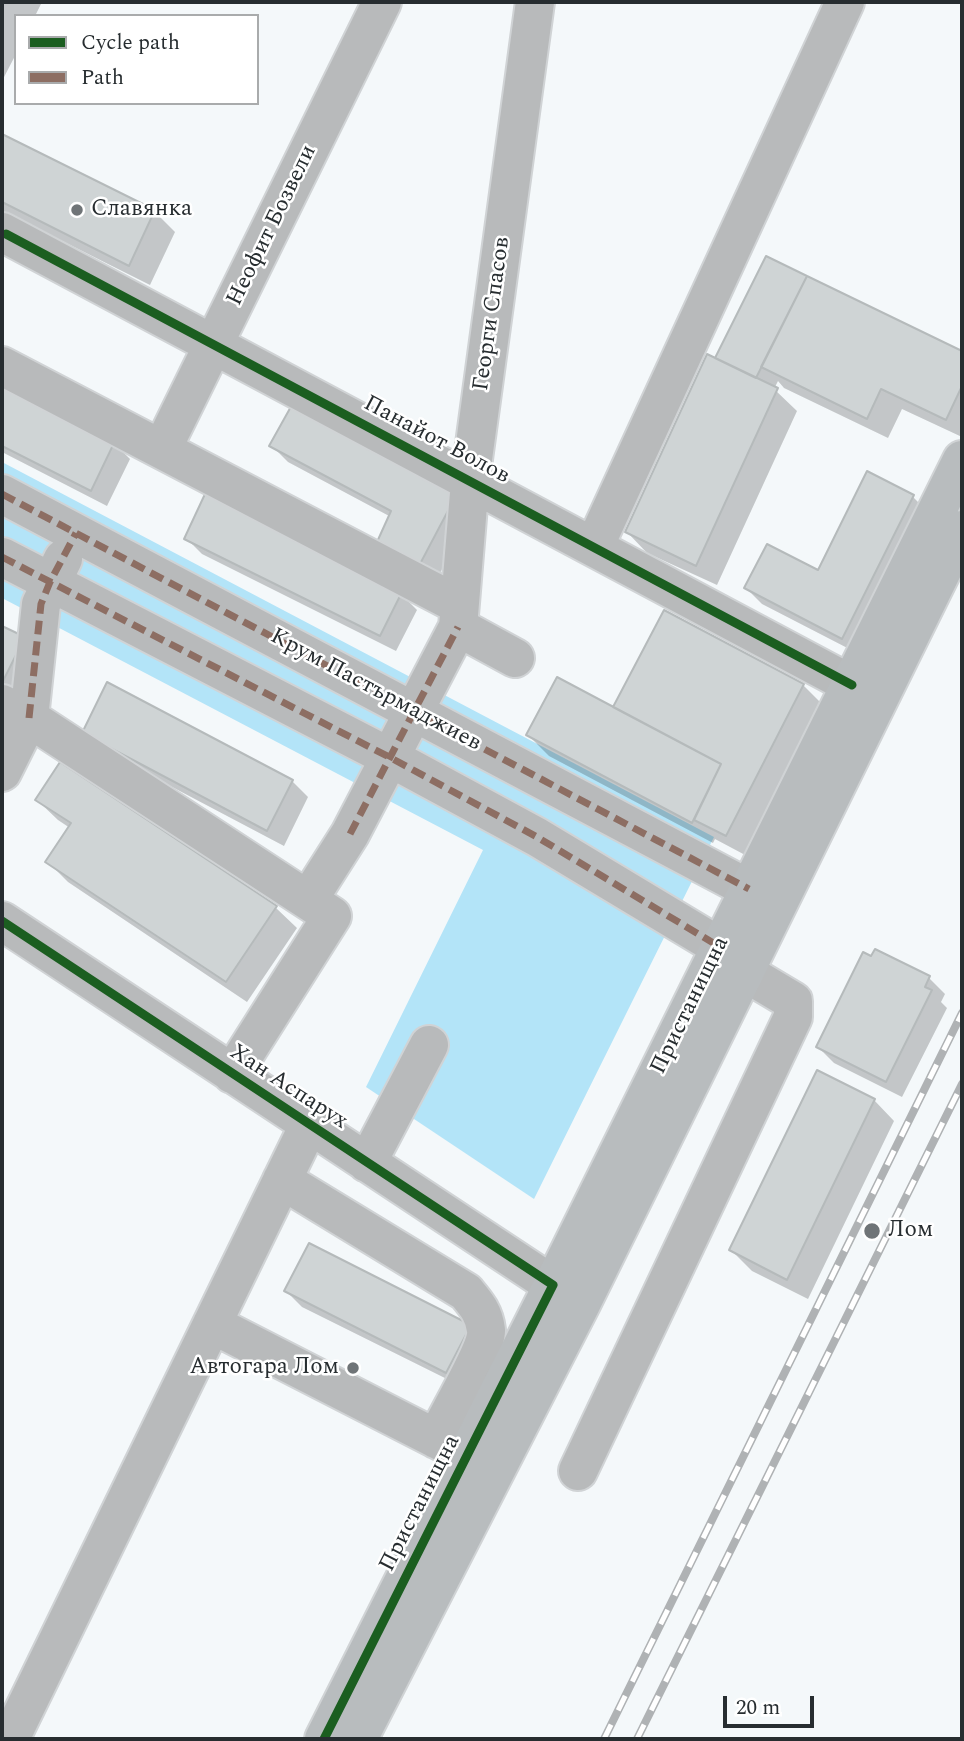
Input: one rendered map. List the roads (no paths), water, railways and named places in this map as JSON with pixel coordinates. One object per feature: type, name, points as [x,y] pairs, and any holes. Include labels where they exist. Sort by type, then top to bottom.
[{"type":"main road","name":"Пристанищна","points":[[358,1739],[567,1295],[720,947],[962,460]]},
{"type":"main road","name":"Пристанищна","points":[[324,1739],[452,1447],[567,1295],[746,973],[962,530]]},
{"type":"street","name":"Неофит Бозвели","points":[[162,449],[382,2]]},
{"type":"street","name":"Георги Спасов","points":[[459,616],[470,481],[535,2]]},
{"type":"street","points":[[594,547],[845,2]]},
{"type":"street","name":"Панайот Волов","points":[[4,233],[852,685]]},
{"type":"street","points":[[2,366],[162,449],[459,616],[515,658]]},
{"type":"street","name":"Крум Пастърмаджиев","points":[[2,494],[749,889]]},
{"type":"street","points":[[2,772],[41,604],[76,533]]},
{"type":"street","points":[[2,557],[391,758],[537,837],[720,947]]},
{"type":"street","points":[[308,900],[350,834],[391,758],[459,616]]},
{"type":"street","points":[[16,711],[332,916],[232,1074]]},
{"type":"street","name":"Хан Аспарух","points":[[2,921],[567,1295]]},
{"type":"street","points":[[578,1471],[793,1017],[793,1001],[746,973]]},
{"type":"street","points":[[367,1163],[429,1045]]},
{"type":"street","points":[[10,1739],[309,1125]]},
{"type":"street","points":[[212,1324],[452,1447],[478,1355],[487,1333],[482,1311],[466,1292],[282,1180]]},
{"type":"railway","points":[[604,1739],[962,1013]]},
{"type":"railway","points":[[637,1739],[962,1084]]},
{"type":"place","name":"Славянка","points":[[77,210]]},
{"type":"place","name":"Лом","points":[[872,1231]]},
{"type":"place","name":"Автогара Лом","points":[[353,1368]]}]
